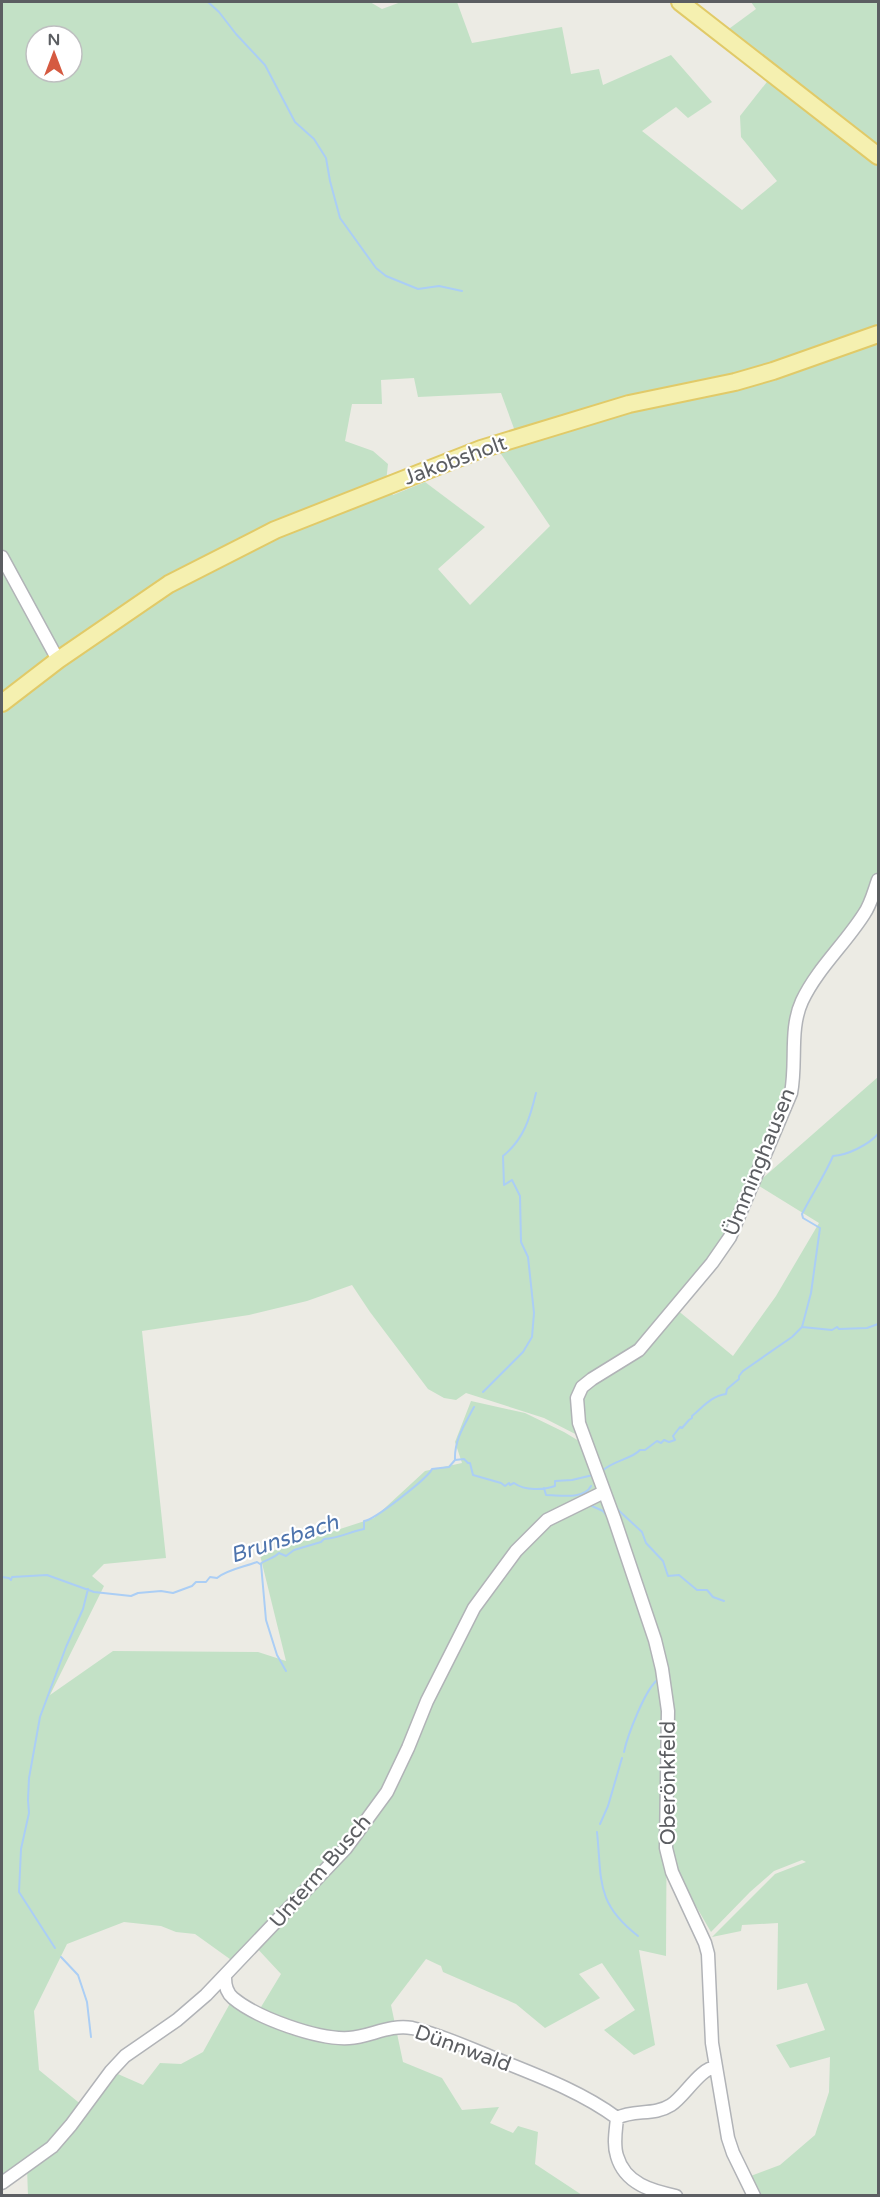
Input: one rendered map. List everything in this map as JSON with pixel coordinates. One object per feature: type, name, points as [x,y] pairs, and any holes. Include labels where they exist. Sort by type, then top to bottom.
[{"type":"main road","points":[[680,2],[879,156]]},
{"type":"main road","name":"Jakobsholt","points":[[2,703],[58,660],[169,584],[275,530],[458,457],[629,404],[735,382],[773,371],[879,334]]},
{"type":"street","points":[[2,557],[58,660]]},
{"type":"street","name":"Ümminghausen","points":[[578,1405],[578,1393],[582,1387],[639,1350],[712,1263],[730,1237],[791,1093],[795,1022],[803,999],[864,914],[879,880]]},
{"type":"street","name":"Oberönkfeld","points":[[578,1405],[579,1423],[655,1640],[664,1679],[668,1711],[666,1848],[672,1872],[699,1927],[708,1954],[712,2043],[733,2153],[754,2196]]},
{"type":"street","name":"Unterm Busch","points":[[2,2183],[52,2147],[111,2070],[125,2056],[177,2020],[225,1977],[346,1848],[387,1792],[427,1701],[474,1608],[516,1551],[547,1520],[604,1492]]},
{"type":"street","name":"Dünnwald","points":[[225,1977],[225,1984],[233,1998],[258,2012],[306,2032],[350,2038],[391,2028],[411,2028],[452,2041],[519,2068],[588,2098],[612,2114]]},
{"type":"street","points":[[676,2196],[645,2188],[625,2170],[616,2154],[612,2114],[654,2112],[668,2107],[703,2072],[717,2067]]},
{"type":"green space","points":[[2,2],[370,2],[382,9],[401,2],[457,2],[472,43],[562,27],[571,74],[599,69],[603,85],[671,55],[712,102],[688,118],[676,107],[642,131],[742,210],[777,181],[741,137],[740,116],[770,78],[878,164],[878,333],[843,343],[773,370],[613,405],[516,434],[501,393],[418,397],[414,378],[381,380],[382,404],[352,404],[345,441],[373,451],[388,464],[386,482],[393,495],[425,482],[485,527],[438,569],[470,605],[550,526],[499,451],[510,441],[629,404],[735,382],[773,371],[878,334],[878,880],[866,910],[815,978],[802,1001],[794,1035],[791,1093],[730,1237],[712,1263],[639,1350],[602,1373],[639,1352],[676,1309],[733,1356],[776,1296],[819,1223],[756,1184],[878,1077],[878,2195],[757,2195],[748,2177],[780,2165],[815,2135],[829,2092],[830,2057],[790,2068],[776,2045],[825,2030],[807,1983],[777,1990],[778,1923],[742,1925],[741,1931],[712,1937],[775,1874],[806,1862],[802,1860],[774,1871],[711,1932],[671,1863],[668,1848],[668,1689],[657,1640],[616,1518],[580,1423],[579,1398],[582,1387],[577,1393],[577,1411],[578,1422],[585,1439],[544,1418],[466,1393],[456,1400],[444,1398],[428,1389],[352,1285],[307,1301],[249,1315],[142,1331],[166,1558],[104,1564],[92,1576],[104,1586],[50,1695],[113,1651],[258,1652],[286,1661],[260,1555],[374,1518],[425,1471],[462,1463],[455,1442],[471,1401],[525,1413],[584,1444],[601,1491],[546,1517],[515,1547],[471,1607],[425,1700],[385,1790],[343,1847],[234,1962],[195,1934],[176,1932],[161,1926],[124,1922],[67,1944],[34,2011],[39,2070],[83,2106],[50,2146],[2,2180],[2,708],[176,585],[169,577],[2,696]]},
{"type":"green space","points":[[751,2],[878,2],[878,151],[726,31],[756,9]]},
{"type":"green space","points":[[604,1492],[662,1669],[667,1769],[666,1956],[639,1950],[655,2045],[634,2055],[604,2030],[635,2010],[602,1963],[579,1974],[600,1998],[545,2028],[516,2004],[443,1972],[441,1966],[426,1959],[391,2005],[403,2062],[442,2078],[462,2110],[499,2107],[490,2123],[513,2133],[518,2126],[538,2132],[535,2164],[582,2195],[28,2196],[27,2168],[111,2071],[143,2085],[160,2063],[181,2064],[203,2052],[233,1998],[258,2012],[281,1974],[254,1945],[305,1890],[387,1792],[474,1608],[547,1520]]},
{"type":"waterway","points":[[208,2],[265,65],[295,122],[314,139],[326,158],[340,218],[376,268],[386,276],[418,289],[439,286],[462,291]]},
{"type":"waterway","points":[[483,1392],[523,1352],[532,1337],[534,1313],[528,1257],[521,1242],[520,1196],[512,1180],[504,1185],[503,1156],[525,1128],[536,1093]]},
{"type":"waterway","points":[[602,1471],[640,1450],[645,1450],[657,1441],[661,1443],[664,1440],[669,1442],[675,1440],[673,1436],[692,1416],[712,1399],[726,1394],[727,1389],[739,1379],[743,1371],[792,1337],[802,1327],[811,1293],[820,1228],[803,1218],[802,1214],[833,1156],[857,1149],[878,1134]]},
{"type":"waterway","points":[[802,1327],[832,1330],[837,1327],[839,1329],[867,1328],[878,1324]]},
{"type":"waterway","points":[[455,1460],[458,1439],[474,1407]]},
{"type":"waterway","name":"Brunsbach","points":[[2,1577],[11,1580],[12,1577],[47,1575],[94,1592],[131,1596],[138,1593],[161,1591],[173,1593],[192,1586],[196,1582],[206,1582],[210,1577],[217,1578],[235,1569],[257,1562],[260,1564],[279,1553],[286,1556],[294,1550],[324,1539],[364,1529],[364,1521],[400,1498],[432,1469],[449,1467],[455,1460],[464,1459],[470,1463],[473,1475],[505,1486],[514,1483],[529,1489],[546,1488],[555,1486],[555,1481],[593,1475]]},
{"type":"waterway","points":[[544,1488],[546,1495],[571,1496],[583,1493],[591,1486]]},
{"type":"waterway","points":[[592,1506],[603,1511],[608,1517]]},
{"type":"waterway","points":[[615,1507],[642,1532],[646,1543],[663,1561],[668,1576],[679,1575],[697,1590],[707,1590],[713,1597],[724,1601]]},
{"type":"waterway","points":[[261,1564],[266,1620],[277,1655],[286,1671]]},
{"type":"waterway","points":[[55,1948],[19,1892],[21,1849],[29,1813],[29,1778],[40,1717],[83,1609],[88,1589]]},
{"type":"waterway","points":[[624,1752],[643,1701],[648,1691],[659,1679]]},
{"type":"waterway","points":[[600,1824],[608,1806],[622,1758]]},
{"type":"waterway","points":[[597,1832],[601,1877],[607,1901],[624,1924],[638,1936]]},
{"type":"waterway","points":[[61,1957],[78,1975],[87,2002],[91,2037]]}]
